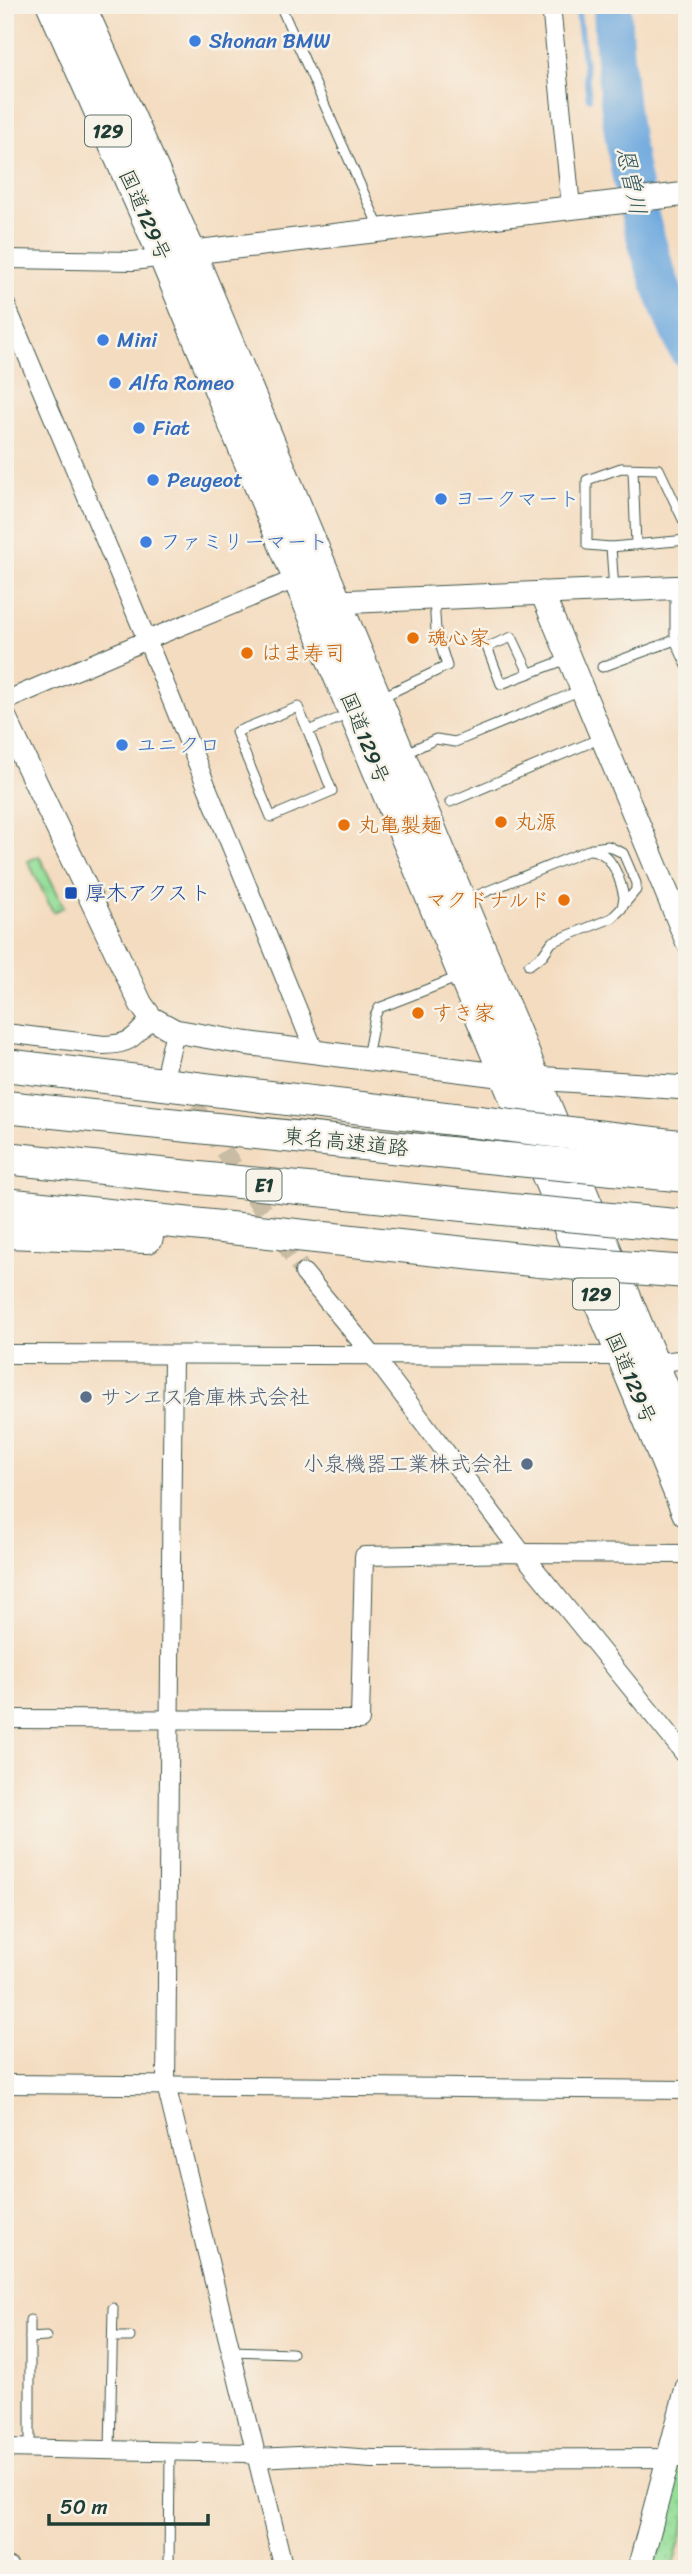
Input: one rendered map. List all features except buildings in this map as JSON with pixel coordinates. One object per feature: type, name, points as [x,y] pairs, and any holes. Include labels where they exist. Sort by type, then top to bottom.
[{"type":"highway","name":"国道129号","points":[[52,5],[177,254],[337,602],[365,705],[463,975],[687,1512]]},
{"type":"highway","name":"国道129号","points":[[80,5],[299,578],[365,705],[401,755],[687,1444]]},
{"type":"highway","points":[[5,1065],[687,1147]]},
{"type":"highway","name":"東名高速道路","points":[[5,1107],[687,1175]]},
{"type":"highway","name":"E1","points":[[5,1158],[687,1226]]},
{"type":"highway","points":[[5,1204],[540,1261]]},
{"type":"highway","points":[[5,1232],[237,1240],[687,1272]]},
{"type":"street","points":[[551,5],[571,208]]},
{"type":"street","points":[[5,259],[133,261],[380,229],[687,194]]},
{"type":"street","points":[[5,303],[147,640],[315,1052]]},
{"type":"street","points":[[5,701],[299,578]]},
{"type":"street","points":[[337,602],[681,587]]},
{"type":"street","points":[[542,593],[687,941]]},
{"type":"street","points":[[5,718],[141,1004],[151,1018],[176,1031],[315,1052],[535,1079],[687,1088]]},
{"type":"street","points":[[5,1033],[104,1045],[120,1044],[131,1041],[151,1018]]},
{"type":"street","points":[[167,1066],[176,1031]]},
{"type":"street","points":[[304,1273],[373,1357],[522,1553],[687,1757]]},
{"type":"street","points":[[5,1354],[622,1356]]},
{"type":"street","points":[[173,1355],[166,2085],[284,2569]]},
{"type":"street","points":[[653,1363],[687,1359]]},
{"type":"street","points":[[5,1719],[360,1720],[364,1556],[522,1553],[687,1555]]},
{"type":"street","points":[[5,2084],[687,2090]]},
{"type":"street","points":[[639,2569],[678,2457],[687,2388]]},
{"type":"street","points":[[5,2448],[248,2453],[257,2458],[318,2455],[372,2459],[678,2457]]},
{"type":"lane","points":[[280,5],[380,229]]},
{"type":"lane","points":[[687,528],[659,469],[621,468],[587,480],[587,545],[611,547],[687,540]]},
{"type":"lane","points":[[633,469],[636,545]]},
{"type":"lane","points":[[611,547],[614,590]]},
{"type":"lane","points":[[681,587],[675,636],[687,666]]},
{"type":"lane","points":[[308,732],[447,666],[436,631],[434,598]]},
{"type":"lane","points":[[601,667],[687,631]]},
{"type":"lane","points":[[529,673],[512,637],[487,647],[501,684],[569,658]]},
{"type":"lane","points":[[401,755],[436,739],[455,742],[582,690]]},
{"type":"lane","points":[[298,707],[308,732],[332,792],[271,817],[236,732],[298,707]]},
{"type":"lane","points":[[450,802],[603,738]]},
{"type":"lane","points":[[461,902],[599,846],[608,846],[623,853],[636,883],[636,890],[622,908],[612,918],[552,942],[543,956],[529,965]]},
{"type":"lane","points":[[588,850],[602,852],[610,860],[622,888],[622,908]]},
{"type":"lane","points":[[367,1058],[379,1008],[463,975]]},
{"type":"lane","points":[[110,2450],[113,2308]]},
{"type":"lane","points":[[30,2320],[30,2449]]},
{"type":"lane","points":[[30,2337],[46,2337]]},
{"type":"lane","points":[[113,2337],[130,2337]]},
{"type":"lane","points":[[231,2351],[292,2353]]},
{"type":"lane","points":[[169,2569],[170,2452]]},
{"type":"green space","points":[[39,856],[64,907],[53,912],[28,861]]},
{"type":"green space","points":[[675,2463],[687,2463],[687,2515],[672,2569],[647,2569]]},
{"type":"waterway","points":[[577,5],[589,98]]},
{"type":"waterway","name":"恩曽川","points":[[612,5],[618,94],[632,181],[654,266],[687,349]]},
{"type":"tunnel","points":[[179,1083],[304,1273]]},
{"type":"place","name":"Shonan BMW","points":[[195,41]]},
{"type":"place","name":"Mini","points":[[103,340]]},
{"type":"place","name":"Alfa Romeo","points":[[115,383]]},
{"type":"place","name":"Fiat","points":[[139,428]]},
{"type":"place","name":"Peugeot","points":[[153,480]]},
{"type":"place","name":"ヨークマート","points":[[441,499]]},
{"type":"place","name":"ファミリーマート","points":[[146,542]]},
{"type":"place","name":"魂心家","points":[[413,638]]},
{"type":"place","name":"はま寿司","points":[[247,653]]},
{"type":"place","name":"ユニクロ","points":[[122,745]]},
{"type":"place","name":"丸源","points":[[501,822]]},
{"type":"place","name":"丸亀製麺","points":[[344,825]]},
{"type":"place","name":"厚木アクスト","points":[[71,893]]},
{"type":"place","name":"マクドナルド","points":[[564,900]]},
{"type":"place","name":"すき家","points":[[418,1013]]},
{"type":"place","name":"サンヱス倉庫株式会社","points":[[86,1397]]},
{"type":"place","name":"小泉機器工業株式会社","points":[[527,1464]]}]
